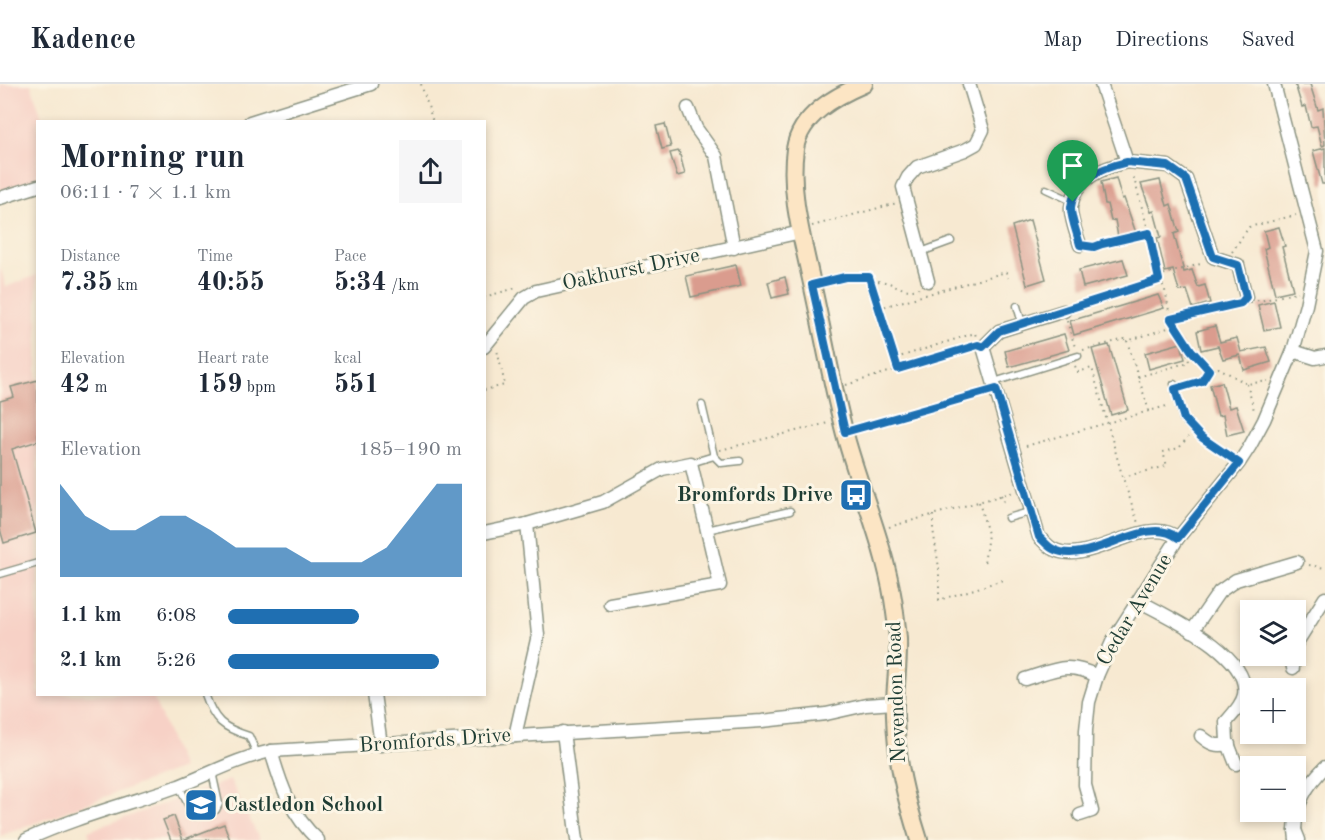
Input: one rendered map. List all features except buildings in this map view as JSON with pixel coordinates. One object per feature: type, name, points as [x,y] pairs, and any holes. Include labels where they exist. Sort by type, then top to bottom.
[{"type":"street","name":"Nevendon Road","points":[[864,84],[827,103],[808,121],[800,132],[795,147],[793,176],[812,285],[844,426],[882,551],[893,598],[898,640],[894,703],[896,740],[900,774],[920,840]]},
{"type":"street","points":[[928,281],[903,187],[917,167],[976,144],[983,130],[969,84]]},
{"type":"street","points":[[1101,84],[1127,162]]},
{"type":"street","name":"Cedar Avenue","points":[[1080,815],[1092,811],[1085,785],[1086,730],[1089,702],[1097,676],[1113,640],[1178,538],[1239,463],[1264,420],[1293,351],[1321,250],[1307,212],[1274,84]]},
{"type":"street","points":[[256,120],[363,85]]},
{"type":"street","points":[[688,108],[696,128],[716,156],[734,249]]},
{"type":"street","points":[[1080,245],[1071,209],[1081,183],[1099,172],[1127,162],[1168,166],[1186,179],[1213,257],[1238,265],[1246,297]]},
{"type":"street","points":[[0,198],[36,187]]},
{"type":"street","name":"Oakhurst Drive","points":[[488,343],[524,298],[536,291],[734,249],[801,231]]},
{"type":"street","points":[[1064,311],[999,331],[983,347],[1039,537],[1053,550],[1076,553],[1155,530],[1171,532],[1178,538]]},
{"type":"street","points":[[1293,351],[1315,358],[1325,356]]},
{"type":"street","points":[[486,533],[527,524],[603,502],[662,469],[692,463],[720,585],[610,604]]},
{"type":"street","points":[[515,736],[538,636],[527,524]]},
{"type":"street","points":[[1192,631],[1219,592],[1236,580],[1297,562]]},
{"type":"street","points":[[1306,628],[1325,598]]},
{"type":"street","points":[[1139,601],[1192,631],[1221,651],[1237,668],[1243,679],[1244,696],[1226,722],[1229,744],[1236,764]]},
{"type":"street","name":"Cedar Avenue","points":[[1025,680],[1070,666],[1081,668],[1097,676]]},
{"type":"street","points":[[374,696],[381,745]]},
{"type":"street","name":"Bromfords Drive","points":[[26,840],[68,821],[179,785],[257,754],[563,732],[762,721],[826,714],[866,705],[894,703]]},
{"type":"street","points":[[563,732],[577,838],[563,840]]},
{"type":"street","points":[[1200,736],[1213,745],[1229,744]]},
{"type":"street","points":[[270,752],[281,787],[303,826],[318,840]]},
{"type":"street","points":[[1297,837],[1296,812],[1304,793],[1325,767]]},
{"type":"lane","points":[[1046,189],[1073,202]]},
{"type":"lane","points":[[920,252],[951,241]]},
{"type":"lane","points":[[812,285],[845,277]]},
{"type":"lane","points":[[1017,306],[1022,323]]},
{"type":"lane","points":[[995,386],[1076,357]]},
{"type":"lane","points":[[1175,387],[1184,419],[1194,430],[1239,463]]},
{"type":"lane","points":[[702,405],[714,454],[721,464],[740,461]]},
{"type":"lane","points":[[692,463],[714,454]]},
{"type":"lane","points":[[707,530],[790,511]]},
{"type":"lane","points":[[1008,518],[1033,511]]},
{"type":"lane","points":[[0,574],[36,564]]},
{"type":"lane","points":[[206,696],[215,718],[225,727],[249,736],[257,754]]},
{"type":"lane","points":[[179,785],[192,813],[199,816],[209,813],[216,810],[219,804],[212,772]]},
{"type":"path","points":[[421,84],[432,120]]},
{"type":"path","points":[[1127,162],[1132,170],[1171,319],[1209,370]]},
{"type":"path","points":[[801,231],[906,201]]},
{"type":"path","points":[[1226,262],[1249,227],[1307,212]]},
{"type":"path","points":[[1080,245],[1094,247],[1149,233]]},
{"type":"path","points":[[1158,276],[1206,263],[1213,257]]},
{"type":"path","points":[[879,308],[1006,272],[1008,278]]},
{"type":"path","points":[[845,277],[869,277],[872,282],[898,369]]},
{"type":"path","points":[[872,282],[884,280],[908,291],[918,290],[928,281]]},
{"type":"path","points":[[1159,280],[1070,307],[1064,311],[1077,352],[1125,339],[1127,341],[1176,326]]},
{"type":"path","points":[[486,296],[534,283],[536,291]]},
{"type":"path","points":[[918,290],[921,296]]},
{"type":"path","points":[[1171,319],[1241,303],[1246,297],[1260,301],[1309,291]]},
{"type":"path","points":[[835,388],[978,345],[975,333],[896,358]]},
{"type":"path","points":[[1138,377],[1189,362],[1184,339]]},
{"type":"path","points":[[1127,341],[1149,411]]},
{"type":"path","points":[[486,390],[505,385],[496,344],[488,343]]},
{"type":"path","points":[[1076,357],[1078,372],[1092,368],[1142,534]]},
{"type":"path","points":[[1175,387],[1202,381],[1209,370],[1219,368],[1247,384],[1269,381],[1279,383]]},
{"type":"path","points":[[1247,384],[1256,415],[1264,420]]},
{"type":"path","points":[[714,454],[844,426],[995,386]]},
{"type":"path","points":[[1014,449],[1179,402]]},
{"type":"path","points":[[1123,477],[1167,466],[1163,452],[1179,447],[1194,430]]},
{"type":"path","points":[[884,529],[1015,491],[1022,495],[1028,494]]},
{"type":"path","points":[[1001,495],[1004,502]]},
{"type":"path","points":[[979,502],[988,534],[984,565]]},
{"type":"path","points":[[933,515],[939,568],[939,600],[1003,580]]},
{"type":"path","points":[[1297,562],[1323,568],[1325,564]]},
{"type":"shaded area","points":[[0,84],[31,84],[43,120],[36,120],[36,180],[0,191]]},
{"type":"shaded area","points":[[0,267],[6,287],[36,275],[36,696],[156,696],[153,697],[182,768],[0,836]]},
{"type":"shaded area","name":"Castledon School","points":[[230,780],[260,840],[91,840],[88,831]]},
{"type":"place","name":"Bromfords Drive","points":[[856,495]]},
{"type":"place","name":"Castledon School","points":[[201,805]]},
{"type":"route","points":[[1127,162],[1168,166],[1186,179],[1213,257],[1238,265],[1246,297],[1241,303],[1171,319],[1191,350],[1209,370],[1202,381],[1175,389],[1184,419],[1201,437],[1239,463],[1178,538],[1171,532],[1155,530],[1076,553],[1053,550],[1039,537],[996,389],[845,432],[812,285],[845,277],[869,277],[898,369],[978,345],[983,347],[999,331],[1159,280],[1149,233],[1094,247],[1080,245],[1071,209],[1073,202],[1081,183],[1090,176],[1115,165],[1127,162]]}]
